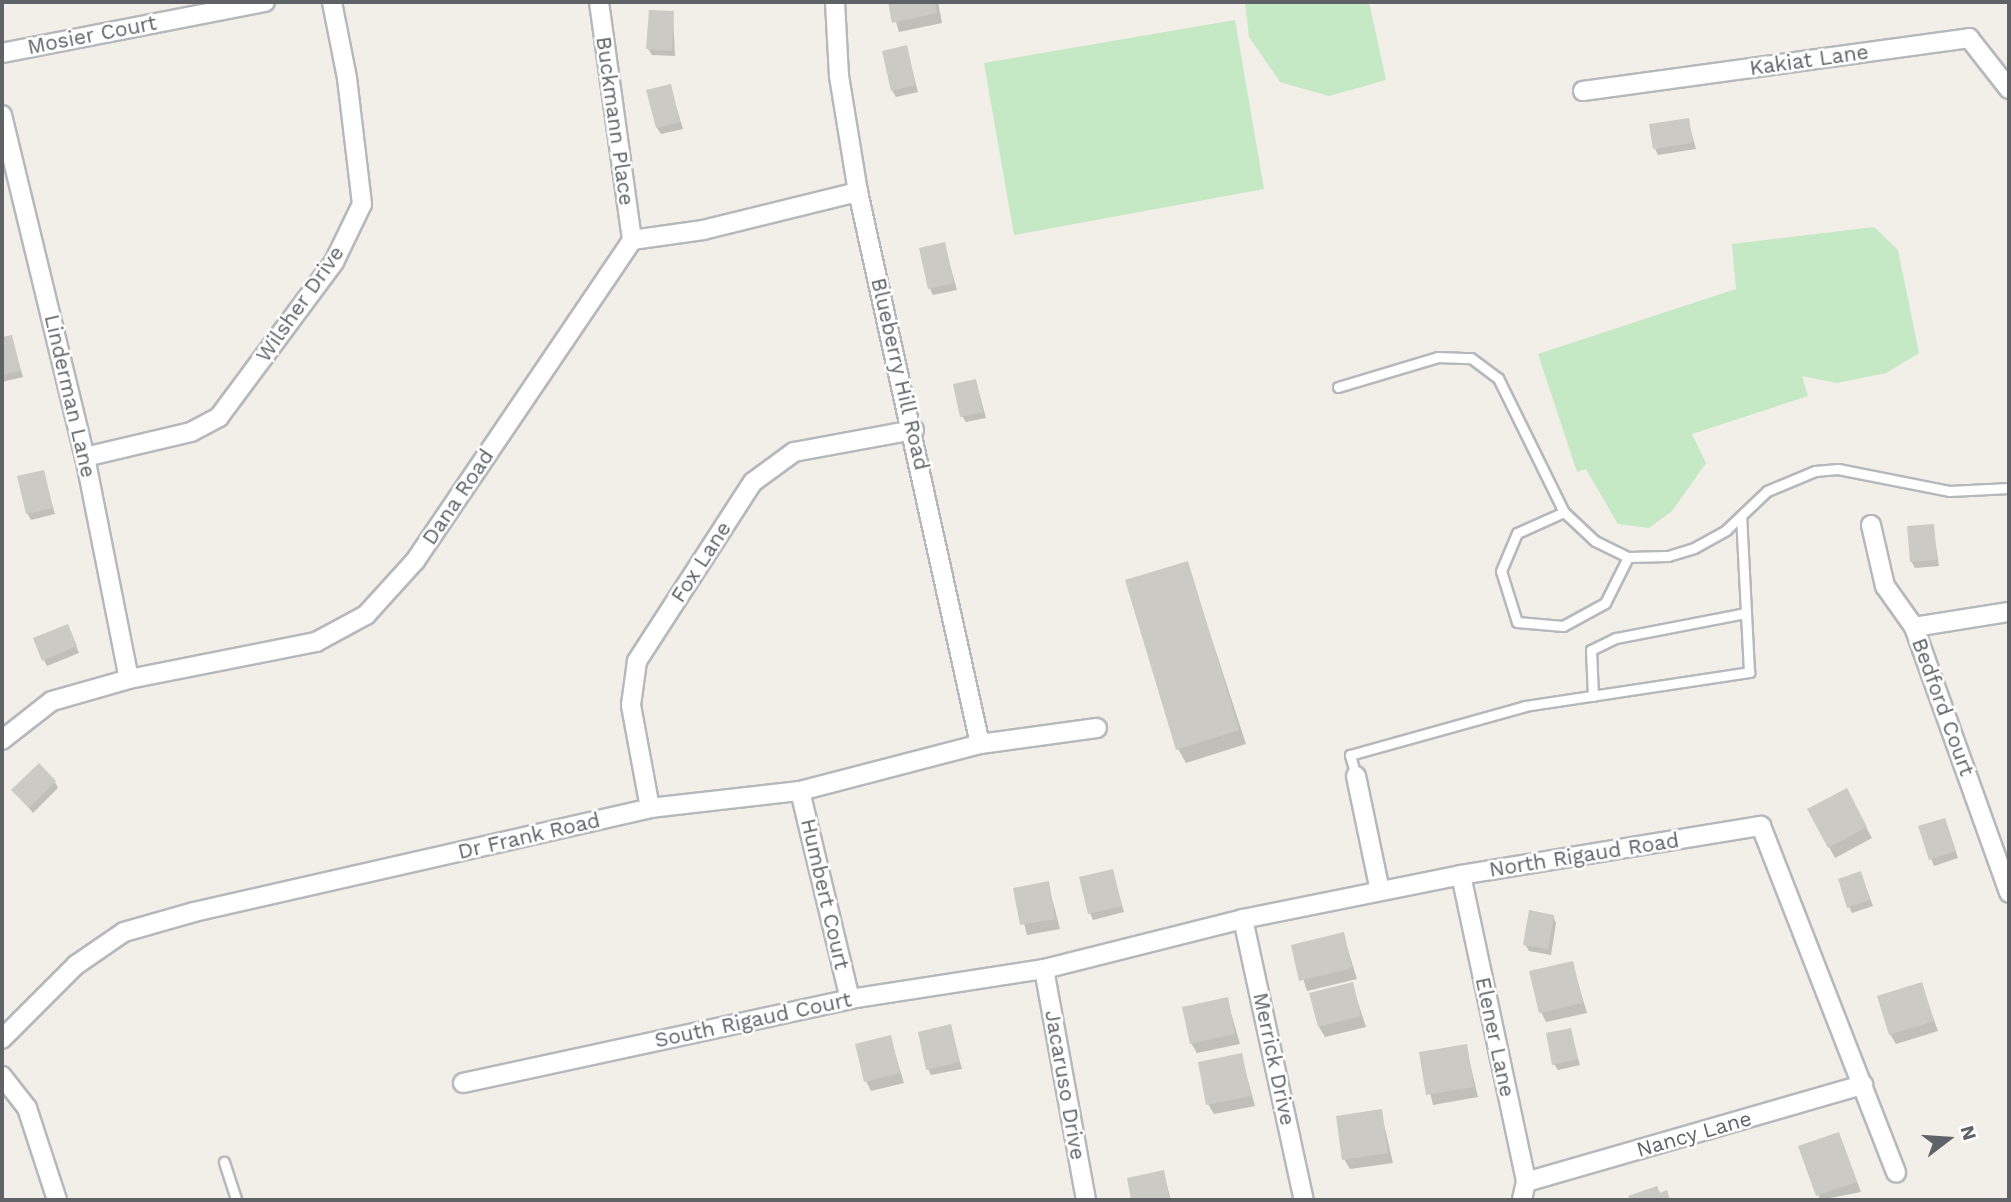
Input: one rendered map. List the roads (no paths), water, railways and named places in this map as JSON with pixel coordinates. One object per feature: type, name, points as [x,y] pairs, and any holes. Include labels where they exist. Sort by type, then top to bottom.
[{"type":"street","name":"Mosier Court","points":[[2,53],[265,2]]},
{"type":"street","name":"Wilsher Drive","points":[[85,457],[191,432],[219,417],[334,262],[362,204],[347,78],[332,2]]},
{"type":"street","name":"Buckmann Place","points":[[599,2],[632,240]]},
{"type":"street","name":"Blueberry Hill Road","points":[[835,2],[839,76],[858,192],[914,430],[980,744]]},
{"type":"street","name":"Kakiat Lane","points":[[1583,91],[1969,38],[2009,89]]},
{"type":"street","name":"Linderman Lane","points":[[2,116],[85,457],[130,679]]},
{"type":"street","points":[[632,240],[703,230],[858,192]]},
{"type":"street","name":"Dana Road","points":[[2,740],[52,701],[130,679],[316,642],[366,615],[415,561],[632,240]]},
{"type":"street","name":"Fox Lane","points":[[650,808],[631,705],[637,661],[753,482],[794,452],[914,430]]},
{"type":"street","name":"Bedford Court","points":[[1871,525],[1875,561],[1885,586],[1914,626],[2009,893]]},
{"type":"street","points":[[1914,626],[2009,612]]},
{"type":"street","name":"Dr Frank Road","points":[[2,1039],[76,965],[124,933],[650,808],[800,790],[980,744],[1097,728]]},
{"type":"street","points":[[1356,776],[1380,891]]},
{"type":"street","name":"Humbert Court","points":[[800,790],[850,999]]},
{"type":"street","name":"North Rigaud Road","points":[[1044,969],[1243,919],[1380,891],[1461,875],[1761,826],[1896,1173]]},
{"type":"street","name":"Elener Lane","points":[[1461,875],[1524,1191]]},
{"type":"street","name":"Merrick Drive","points":[[1243,919],[1304,1200]]},
{"type":"street","name":"South Rigaud Court","points":[[463,1083],[850,999],[1044,969]]},
{"type":"street","name":"Jacaruso Drive","points":[[1044,969],[1086,1200]]},
{"type":"street","points":[[2,1076],[27,1108],[57,1200]]},
{"type":"street","name":"Nancy Lane","points":[[1524,1191],[1863,1085]]},
{"type":"lane","points":[[1338,387],[1438,358],[1471,358],[1498,378],[1564,512],[1595,541],[1628,557],[1668,556],[1694,548],[1741,516],[1767,491],[1815,471],[1838,469],[1949,491],[2009,488]]},
{"type":"lane","points":[[1564,512],[1517,533],[1501,571],[1517,622],[1563,626],[1605,603],[1628,557]]},
{"type":"lane","points":[[1356,776],[1350,755],[1525,706],[1749,672],[1741,516]]},
{"type":"lane","points":[[1593,696],[1591,650],[1616,638],[1746,613]]},
{"type":"lane","points":[[224,1162],[236,1200]]}]
